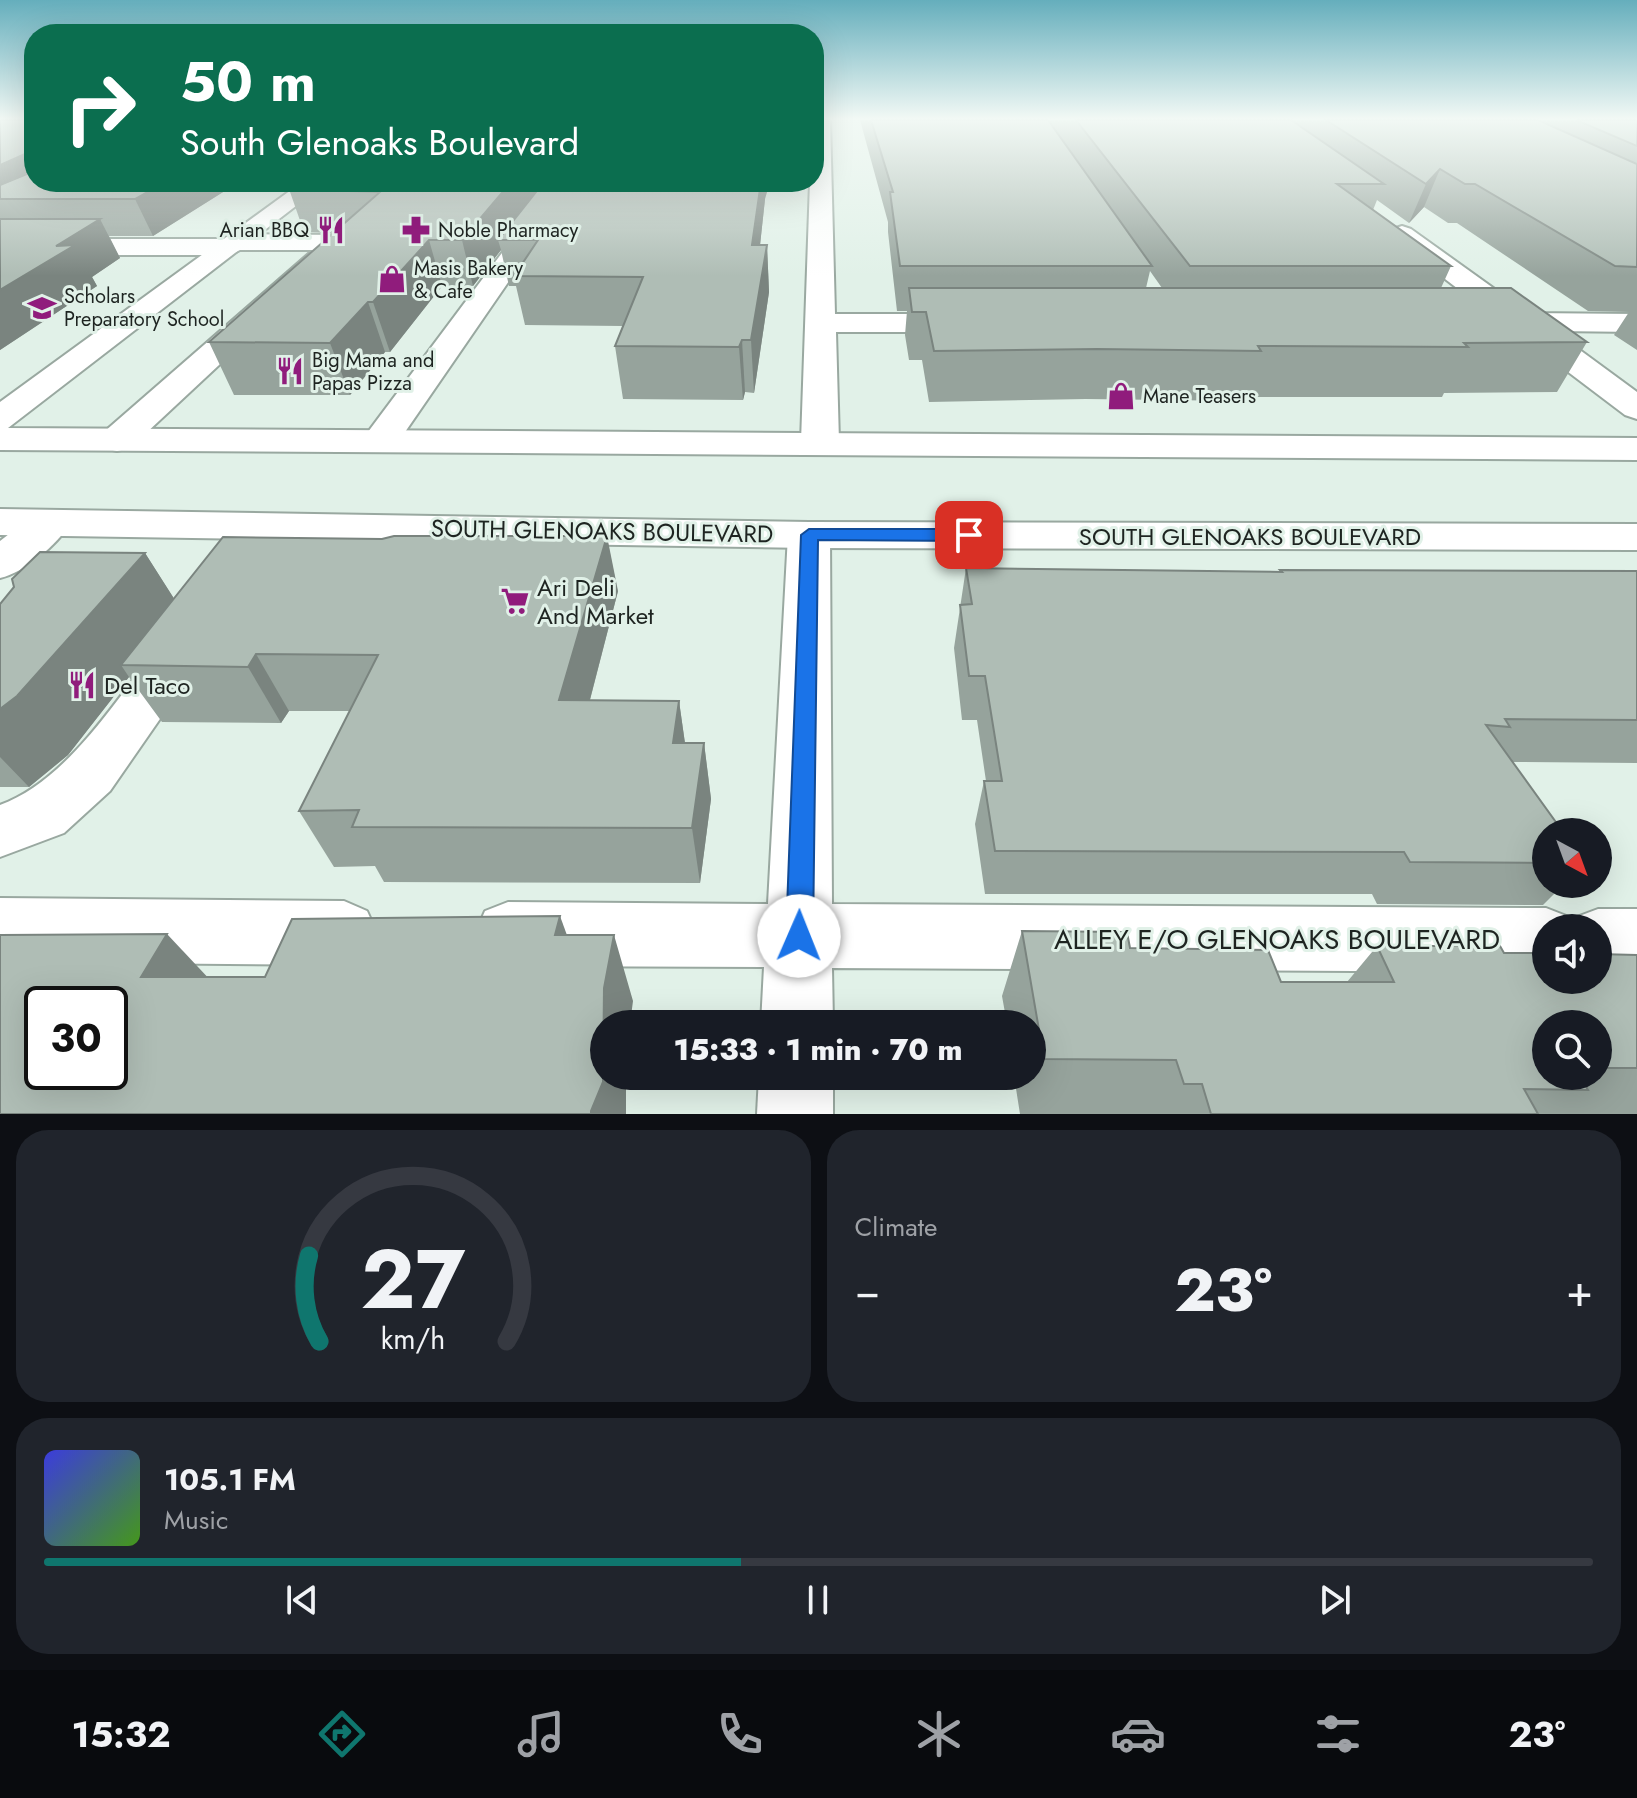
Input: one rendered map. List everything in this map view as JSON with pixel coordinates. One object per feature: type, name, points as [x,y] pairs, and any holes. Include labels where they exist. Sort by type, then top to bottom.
[{"type":"main road","points":[[0,419],[302,192]]},
{"type":"main road","points":[[381,440],[559,192]]},
{"type":"main road","points":[[820,192],[820,442]]},
{"type":"main road","points":[[1385,221],[1637,408]]},
{"type":"main road","points":[[0,247],[337,243],[117,440]]},
{"type":"main road","points":[[1475,322],[1637,323]]},
{"type":"main road","points":[[819,323],[993,323]]},
{"type":"main road","points":[[0,439],[1637,449]]},
{"type":"main road","name":"SOUTH GLENOAKS BOULEVARD","points":[[0,522],[809,535],[1637,537]]},
{"type":"main road","points":[[0,564],[50,523]]},
{"type":"main road","points":[[243,569],[275,526]]},
{"type":"main road","points":[[797,1010],[809,535]]},
{"type":"main road","points":[[0,831],[43,815],[90,774],[208,616]]},
{"type":"main road","name":"ALLEY E/O GLENOAKS BOULEVARD","points":[[7,940],[430,934],[1532,940]]},
{"type":"main road","points":[[795,1114],[796,1090]]},
{"type":"building","points":[[887,172],[1085,172],[1152,266],[900,266],[890,192],[893,192]]},
{"type":"building","points":[[1117,172],[1367,172],[1384,184],[1337,184],[1451,266],[1190,266]]},
{"type":"building","points":[[1407,172],[1437,172],[1426,184]]},
{"type":"building","points":[[1445,172],[1637,172],[1637,267],[1615,266],[1475,184],[1465,184]]},
{"type":"building","points":[[24,175],[24,192],[147,192],[135,199],[0,199],[0,185]]},
{"type":"building","points":[[380,192],[503,192],[462,240],[429,240],[373,302],[368,302],[330,343],[209,342]]},
{"type":"building","points":[[536,192],[760,192],[752,245],[767,245],[751,340],[742,340],[739,347],[615,346],[643,277],[514,276],[538,240],[498,240]]},
{"type":"building","points":[[0,219],[100,219],[56,246],[75,245],[0,290]]},
{"type":"building","points":[[909,288],[1511,288],[1587,342],[1464,343],[1468,347],[1258,346],[1261,351],[934,351],[926,312],[912,312]]},
{"type":"building","points":[[394,536],[607,536],[559,700],[679,701],[673,743],[704,743],[692,828],[352,827],[359,810],[299,811],[378,655],[256,654],[248,667],[121,665],[223,537],[382,539]]},
{"type":"building","points":[[40,552],[145,553],[17,696],[0,709],[0,604],[14,587],[12,579]]},
{"type":"building","points":[[966,568],[1282,572],[1280,570],[1637,571],[1637,720],[1505,719],[1510,727],[1486,725],[1553,818],[1532,818],[1532,863],[1410,862],[1404,852],[995,851],[984,781],[1002,781],[985,676],[969,676],[960,605],[972,604]]},
{"type":"building","points":[[560,916],[555,935],[614,935],[604,988],[604,1010],[590,1010],[590,1090],[600,1090],[591,1114],[0,1114],[0,935],[167,934],[141,977],[265,977],[292,919]]},
{"type":"building","points":[[1022,931],[1127,932],[1130,948],[1268,950],[1281,982],[1394,982],[1377,946],[1500,946],[1504,953],[1532,953],[1532,994],[1612,994],[1612,954],[1637,955],[1637,1068],[1612,1068],[1612,1010],[1532,1010],[1532,1089],[1524,1089],[1538,1114],[1211,1114],[1202,1084],[1184,1084],[1176,1060],[1046,1059],[1046,1010],[1036,1010]]},
{"type":"place","name":"Arian BBQ","points":[[331,230]]},
{"type":"place","name":"Noble Pharmacy","points":[[416,230]]},
{"type":"place","name":"Masis Bakery & Cafe","points":[[392,279]]},
{"type":"place","name":"Scholars Preparatory School","points":[[42,308]]},
{"type":"place","name":"Big Mama and Papas Pizza","points":[[290,371]]},
{"type":"place","name":"Mane Teasers","points":[[1121,396]]},
{"type":"place","name":"Ari Deli And Market","points":[[515,601]]},
{"type":"place","name":"Del Taco","points":[[82,685]]},
{"type":"route","points":[[799,936],[809,535],[969,535]]}]
